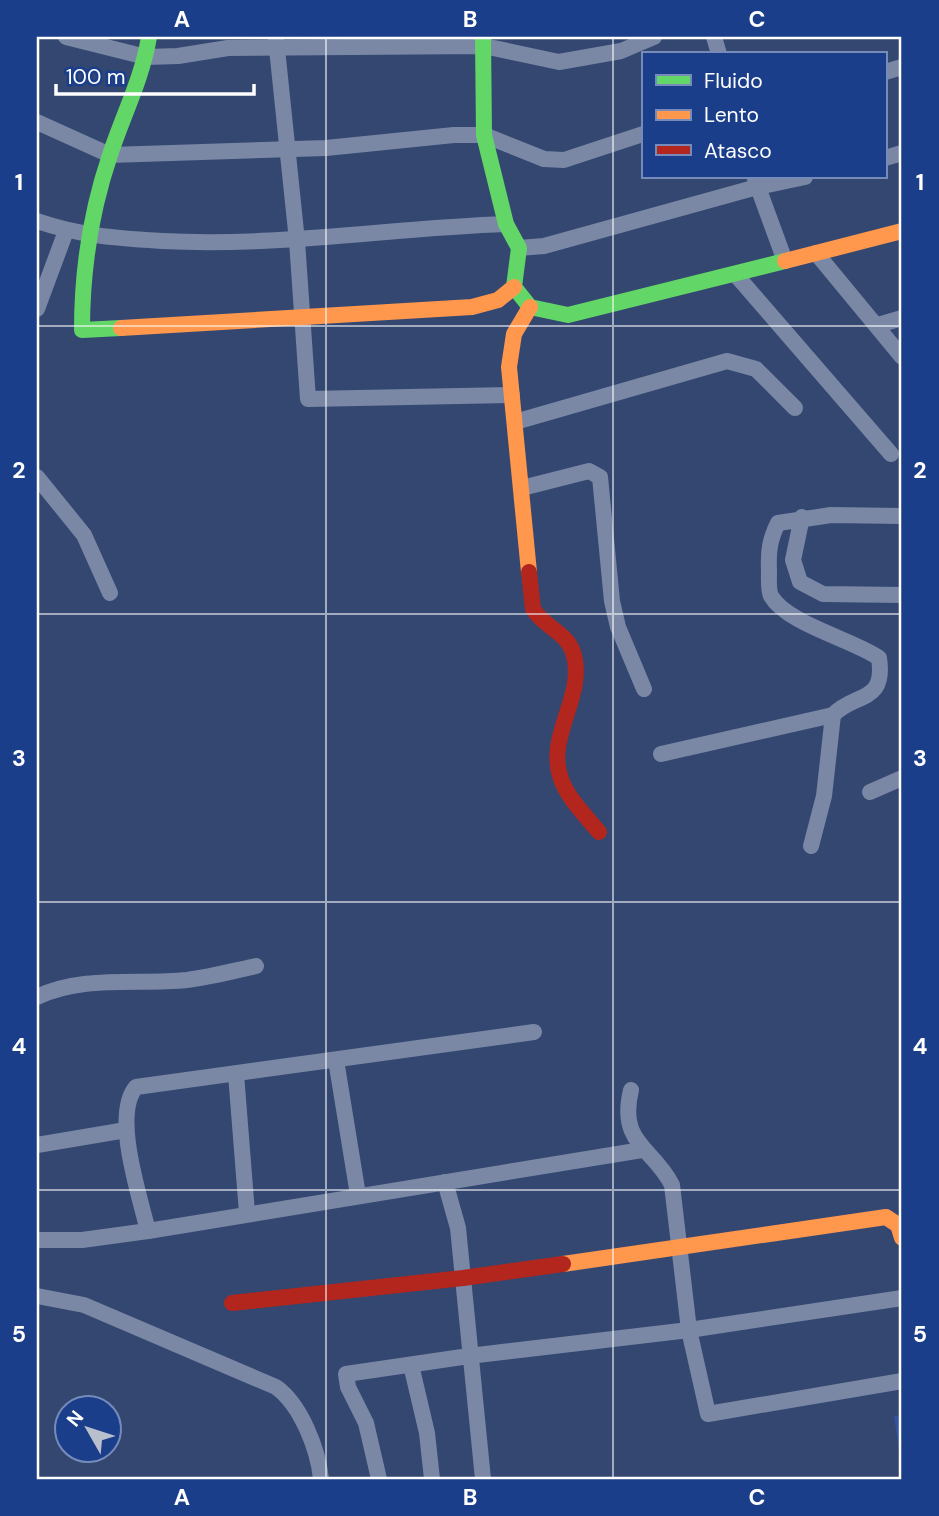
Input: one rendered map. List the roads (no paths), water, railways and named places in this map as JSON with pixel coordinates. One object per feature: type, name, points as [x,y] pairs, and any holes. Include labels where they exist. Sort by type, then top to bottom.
[{"type":"street","points":[[66,37],[146,57],[178,56],[227,42],[484,41],[559,62],[621,51],[654,37]]},
{"type":"street","points":[[149,37],[146,57],[110,155],[90,237],[82,330],[472,307],[498,300],[514,287],[519,248],[506,224],[484,135],[484,41]]},
{"type":"street","points":[[276,42],[298,241],[300,317],[309,401],[512,396]]},
{"type":"street","points":[[37,122],[110,155],[288,149],[484,135],[544,159],[564,160],[642,134]]},
{"type":"street","points":[[519,248],[544,246],[756,182],[795,178]]},
{"type":"street","points":[[756,182],[785,261]]},
{"type":"street","points":[[37,221],[90,237],[218,244],[298,241],[446,226],[506,224]]},
{"type":"street","points":[[37,309],[66,231]]},
{"type":"street","points":[[514,287],[530,307],[568,315],[736,275],[902,231]]},
{"type":"street","points":[[816,253],[902,357]]},
{"type":"street","points":[[736,275],[891,454]]},
{"type":"street","points":[[530,307],[511,345],[512,396],[533,609],[546,627],[566,640],[576,668],[575,687],[557,745],[558,770],[565,787],[599,832]]},
{"type":"street","points":[[878,325],[902,318]]},
{"type":"street","points":[[516,422],[727,361],[756,369],[795,408]]},
{"type":"street","points":[[522,488],[589,471],[600,477],[612,601],[618,627],[644,689]]},
{"type":"street","points":[[37,477],[84,535],[110,593]]},
{"type":"street","points":[[662,754],[833,715],[841,707],[865,698],[877,687],[881,672],[879,658],[867,649],[845,642],[794,615],[770,595],[769,542],[778,523],[802,517],[902,516]]},
{"type":"street","points":[[802,517],[793,561],[800,582],[823,594],[902,595]]},
{"type":"street","points":[[811,846],[824,796],[833,715]]},
{"type":"street","points":[[870,792],[902,778]]},
{"type":"street","points":[[37,997],[51,990],[89,984],[187,980],[256,966]]},
{"type":"street","points":[[148,1231],[126,1130],[129,1095],[136,1087],[534,1032]]},
{"type":"street","points":[[336,1060],[358,1195]]},
{"type":"street","points":[[236,1074],[247,1213]]},
{"type":"street","points":[[631,1090],[626,1108],[629,1123],[642,1150],[665,1171],[672,1185],[677,1247],[689,1329],[708,1414],[902,1381]]},
{"type":"street","points":[[37,1145],[126,1130]]},
{"type":"street","points":[[37,1240],[82,1240],[148,1231],[642,1150]]},
{"type":"street","points":[[445,1182],[458,1228],[483,1479]]},
{"type":"street","points":[[232,1303],[463,1278],[886,1217],[898,1225],[902,1238]]},
{"type":"street","points":[[37,1296],[84,1305],[276,1387],[287,1395],[303,1422],[321,1479]]},
{"type":"street","points":[[379,1479],[366,1423],[348,1387],[346,1374],[689,1329],[902,1297]]},
{"type":"street","points":[[411,1365],[427,1433],[432,1479]]}]
